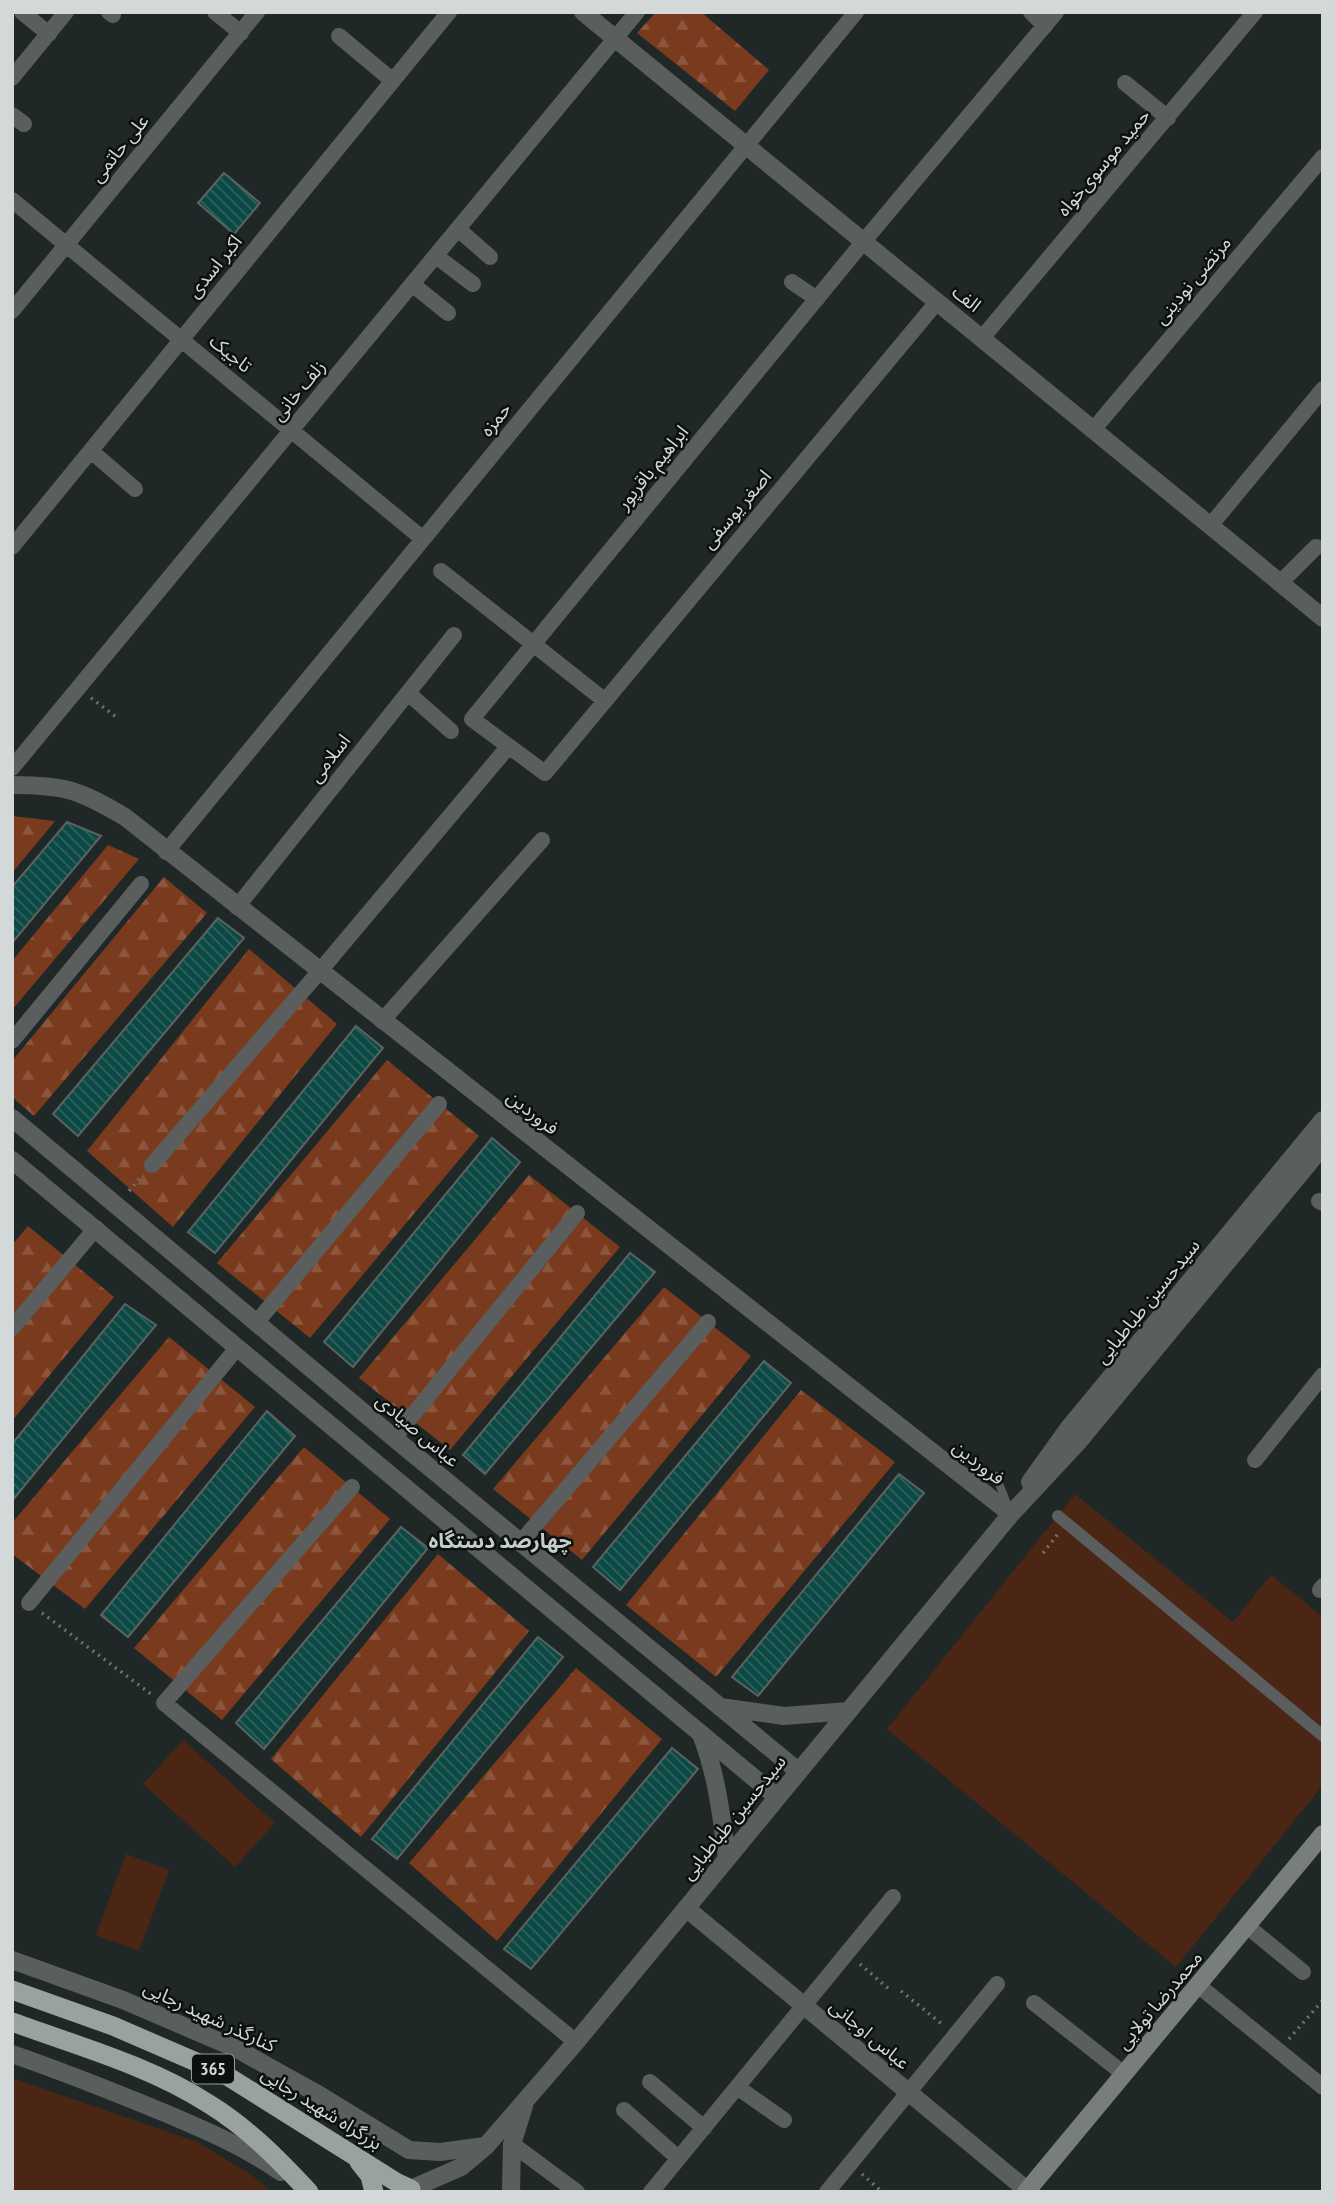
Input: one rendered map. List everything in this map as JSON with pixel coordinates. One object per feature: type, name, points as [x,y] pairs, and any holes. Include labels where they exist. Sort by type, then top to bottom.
[{"type":"highway","name":"بزرگراه شهید رجایی","points":[[12,1990],[113,2026],[224,2074],[412,2191]]},
{"type":"highway","name":"365","points":[[12,2022],[103,2054],[208,2103],[276,2156],[308,2191]]},
{"type":"highway","points":[[355,2156],[370,2176],[374,2192]]},
{"type":"main road","name":"محمدرضا تولایی","points":[[1027,2191],[1323,1834]]},
{"type":"street","points":[[22,12],[49,34]]},
{"type":"street","points":[[12,78],[66,12]]},
{"type":"street","points":[[215,12],[241,33]]},
{"type":"street","name":"علی حاتمی","points":[[12,311],[257,12]]},
{"type":"street","name":"اکبر اسدی","points":[[12,547],[449,12]]},
{"type":"street","name":"الف","points":[[583,12],[1323,618]]},
{"type":"street","name":"زلف خانی","points":[[12,768],[637,12]]},
{"type":"street","name":"حمزه","points":[[166,852],[856,12]]},
{"type":"street","points":[[1031,12],[1045,26]]},
{"type":"street","name":"ابراهیم باقرپور","points":[[508,747],[472,719],[864,241],[1056,12]]},
{"type":"street","name":"حمید موسوی‌خواه","points":[[982,338],[1255,12]]},
{"type":"street","points":[[339,36],[393,81]]},
{"type":"street","points":[[1125,83],[1168,118]]},
{"type":"street","name":"مرتضی نودینی","points":[[1093,430],[1323,157]]},
{"type":"street","name":"تاجیک","points":[[12,200],[423,538]]},
{"type":"street","points":[[458,229],[490,257]]},
{"type":"street","points":[[436,256],[472,285]]},
{"type":"street","points":[[792,282],[817,299]]},
{"type":"street","points":[[412,284],[448,313]]},
{"type":"street","name":"اصغر یوسفی","points":[[508,747],[545,773],[937,302]]},
{"type":"street","points":[[1210,526],[1323,390]]},
{"type":"street","points":[[90,452],[135,489]]},
{"type":"street","points":[[1280,583],[1316,547]]},
{"type":"street","points":[[441,571],[604,700]]},
{"type":"street","name":"اسلامی","points":[[237,908],[454,635]]},
{"type":"street","points":[[408,693],[451,731]]},
{"type":"street","points":[[152,1165],[508,747]]},
{"type":"street","name":"فروردین","points":[[12,785],[67,788],[90,797],[125,817],[237,908],[1011,1514]]},
{"type":"street","points":[[382,1021],[542,840]]},
{"type":"street","points":[[12,1041],[141,884]]},
{"type":"street","points":[[256,1322],[439,1104]]},
{"type":"street","name":"عباس صیادی","points":[[12,1118],[798,1771]]},
{"type":"street","name":"سیدحسین طباطبایی","points":[[1074,1435],[1323,1120]]},
{"type":"street","name":"سیدحسین طباطبایی","points":[[412,2191],[461,2166],[486,2146],[576,2042],[1011,1514],[1041,1463],[1074,1435],[1323,1146]]},
{"type":"street","points":[[12,1160],[777,1797]]},
{"type":"street","points":[[394,1438],[577,1213]]},
{"type":"street","points":[[12,1328],[96,1228]]},
{"type":"street","points":[[521,1542],[708,1322]]},
{"type":"street","points":[[29,1603],[237,1348]]},
{"type":"street","points":[[1255,1461],[1323,1375]]},
{"type":"street","points":[[352,1487],[164,1703],[576,2042]]},
{"type":"street","points":[[1062,1520],[1323,1736]]},
{"type":"street","points":[[718,1706],[784,1716],[849,1711]]},
{"type":"street","points":[[699,1730],[712,1763],[727,1858]]},
{"type":"street","points":[[659,2189],[678,2158],[893,1898]]},
{"type":"street","name":"عباس اوجانی","points":[[685,1909],[1027,2191]]},
{"type":"street","points":[[1247,1926],[1303,1972]]},
{"type":"street","name":"کنارگذر شهید رجایی","points":[[12,1960],[123,2000],[237,2049],[316,2093],[408,2150],[440,2152],[486,2146]]},
{"type":"street","points":[[827,2192],[997,1984]]},
{"type":"street","points":[[1199,1986],[1323,2087]]},
{"type":"street","points":[[1034,2003],[1124,2074]]},
{"type":"street","points":[[12,2054],[92,2082],[194,2125],[260,2157],[308,2191]]},
{"type":"street","points":[[650,2082],[704,2127]]},
{"type":"street","points":[[737,2087],[784,2120]]},
{"type":"street","points":[[511,2192],[512,2144],[526,2099]]},
{"type":"street","points":[[624,2110],[678,2158]]},
{"type":"street","points":[[512,2144],[577,2192]]},
{"type":"lane","points":[[996,1476],[1011,1514]]},
{"type":"path","points":[[78,688],[119,719]]},
{"type":"path","points":[[116,1206],[152,1165]]},
{"type":"path","points":[[1043,1553],[1062,1520]]},
{"type":"path","points":[[29,1603],[164,1703]]},
{"type":"path","points":[[847,1953],[890,1990]]},
{"type":"path","points":[[901,1991],[955,2035]]},
{"type":"path","points":[[1279,2051],[1323,2000]]},
{"type":"path","points":[[850,2164],[881,2192]]},
{"type":"shaded area","points":[[1075,1494],[1233,1622],[1271,1575],[1323,1617],[1323,1785],[1176,1967],[887,1729]]},
{"type":"shaded area","points":[[183,1740],[275,1823],[235,1867],[143,1784]]},
{"type":"shaded area","points":[[126,1854],[169,1870],[139,1951],[96,1935]]},
{"type":"shaded area","points":[[12,2078],[197,2142],[247,2172],[272,2192],[12,2192]]},
{"type":"green space","points":[[656,12],[701,12],[769,70],[735,111],[637,33]]},
{"type":"green space","points":[[12,816],[55,821],[12,873]]},
{"type":"green space","points":[[108,845],[139,859],[12,1010],[12,961]]},
{"type":"green space","points":[[164,877],[207,913],[34,1116],[12,1097],[12,1061]]},
{"type":"green space","points":[[249,949],[337,1024],[173,1227],[87,1151]]},
{"type":"green space","points":[[387,1060],[479,1136],[310,1338],[217,1263]]},
{"type":"green space","points":[[529,1175],[620,1247],[450,1450],[359,1378]]},
{"type":"green space","points":[[28,1226],[114,1297],[12,1421],[12,1245]]},
{"type":"green space","points":[[664,1287],[751,1356],[582,1560],[493,1489]]},
{"type":"green space","points":[[169,1337],[255,1407],[85,1609],[12,1554],[12,1523]]},
{"type":"green space","points":[[801,1390],[895,1462],[716,1677],[626,1605]]},
{"type":"green space","points":[[304,1447],[390,1519],[222,1720],[134,1648]]},
{"type":"green space","points":[[438,1554],[529,1631],[361,1837],[271,1759]]},
{"type":"green space","points":[[576,1668],[662,1739],[497,1941],[409,1863]]},
{"type":"building","points":[[224,173],[260,203],[234,234],[198,203]]},
{"type":"building","points":[[67,822],[101,836],[12,943],[12,887]]},
{"type":"building","points":[[218,918],[244,938],[78,1136],[53,1114]]},
{"type":"building","points":[[356,1026],[383,1048],[215,1253],[188,1232]]},
{"type":"building","points":[[492,1138],[520,1162],[353,1367],[324,1342]]},
{"type":"building","points":[[630,1253],[655,1272],[485,1474],[463,1455]]},
{"type":"building","points":[[125,1304],[156,1325],[12,1501],[12,1444]]},
{"type":"building","points":[[764,1361],[791,1383],[620,1590],[593,1567]]},
{"type":"building","points":[[267,1411],[295,1436],[128,1637],[101,1615]]},
{"type":"building","points":[[899,1474],[924,1493],[758,1696],[732,1677]]},
{"type":"building","points":[[401,1527],[428,1548],[264,1749],[236,1723]]},
{"type":"building","points":[[538,1637],[563,1657],[397,1859],[372,1839]]},
{"type":"building","points":[[672,1748],[698,1769],[531,1969],[504,1949]]},
{"type":"district","name":"چهارصد دستگاه","points":[[500,1541]]}]
